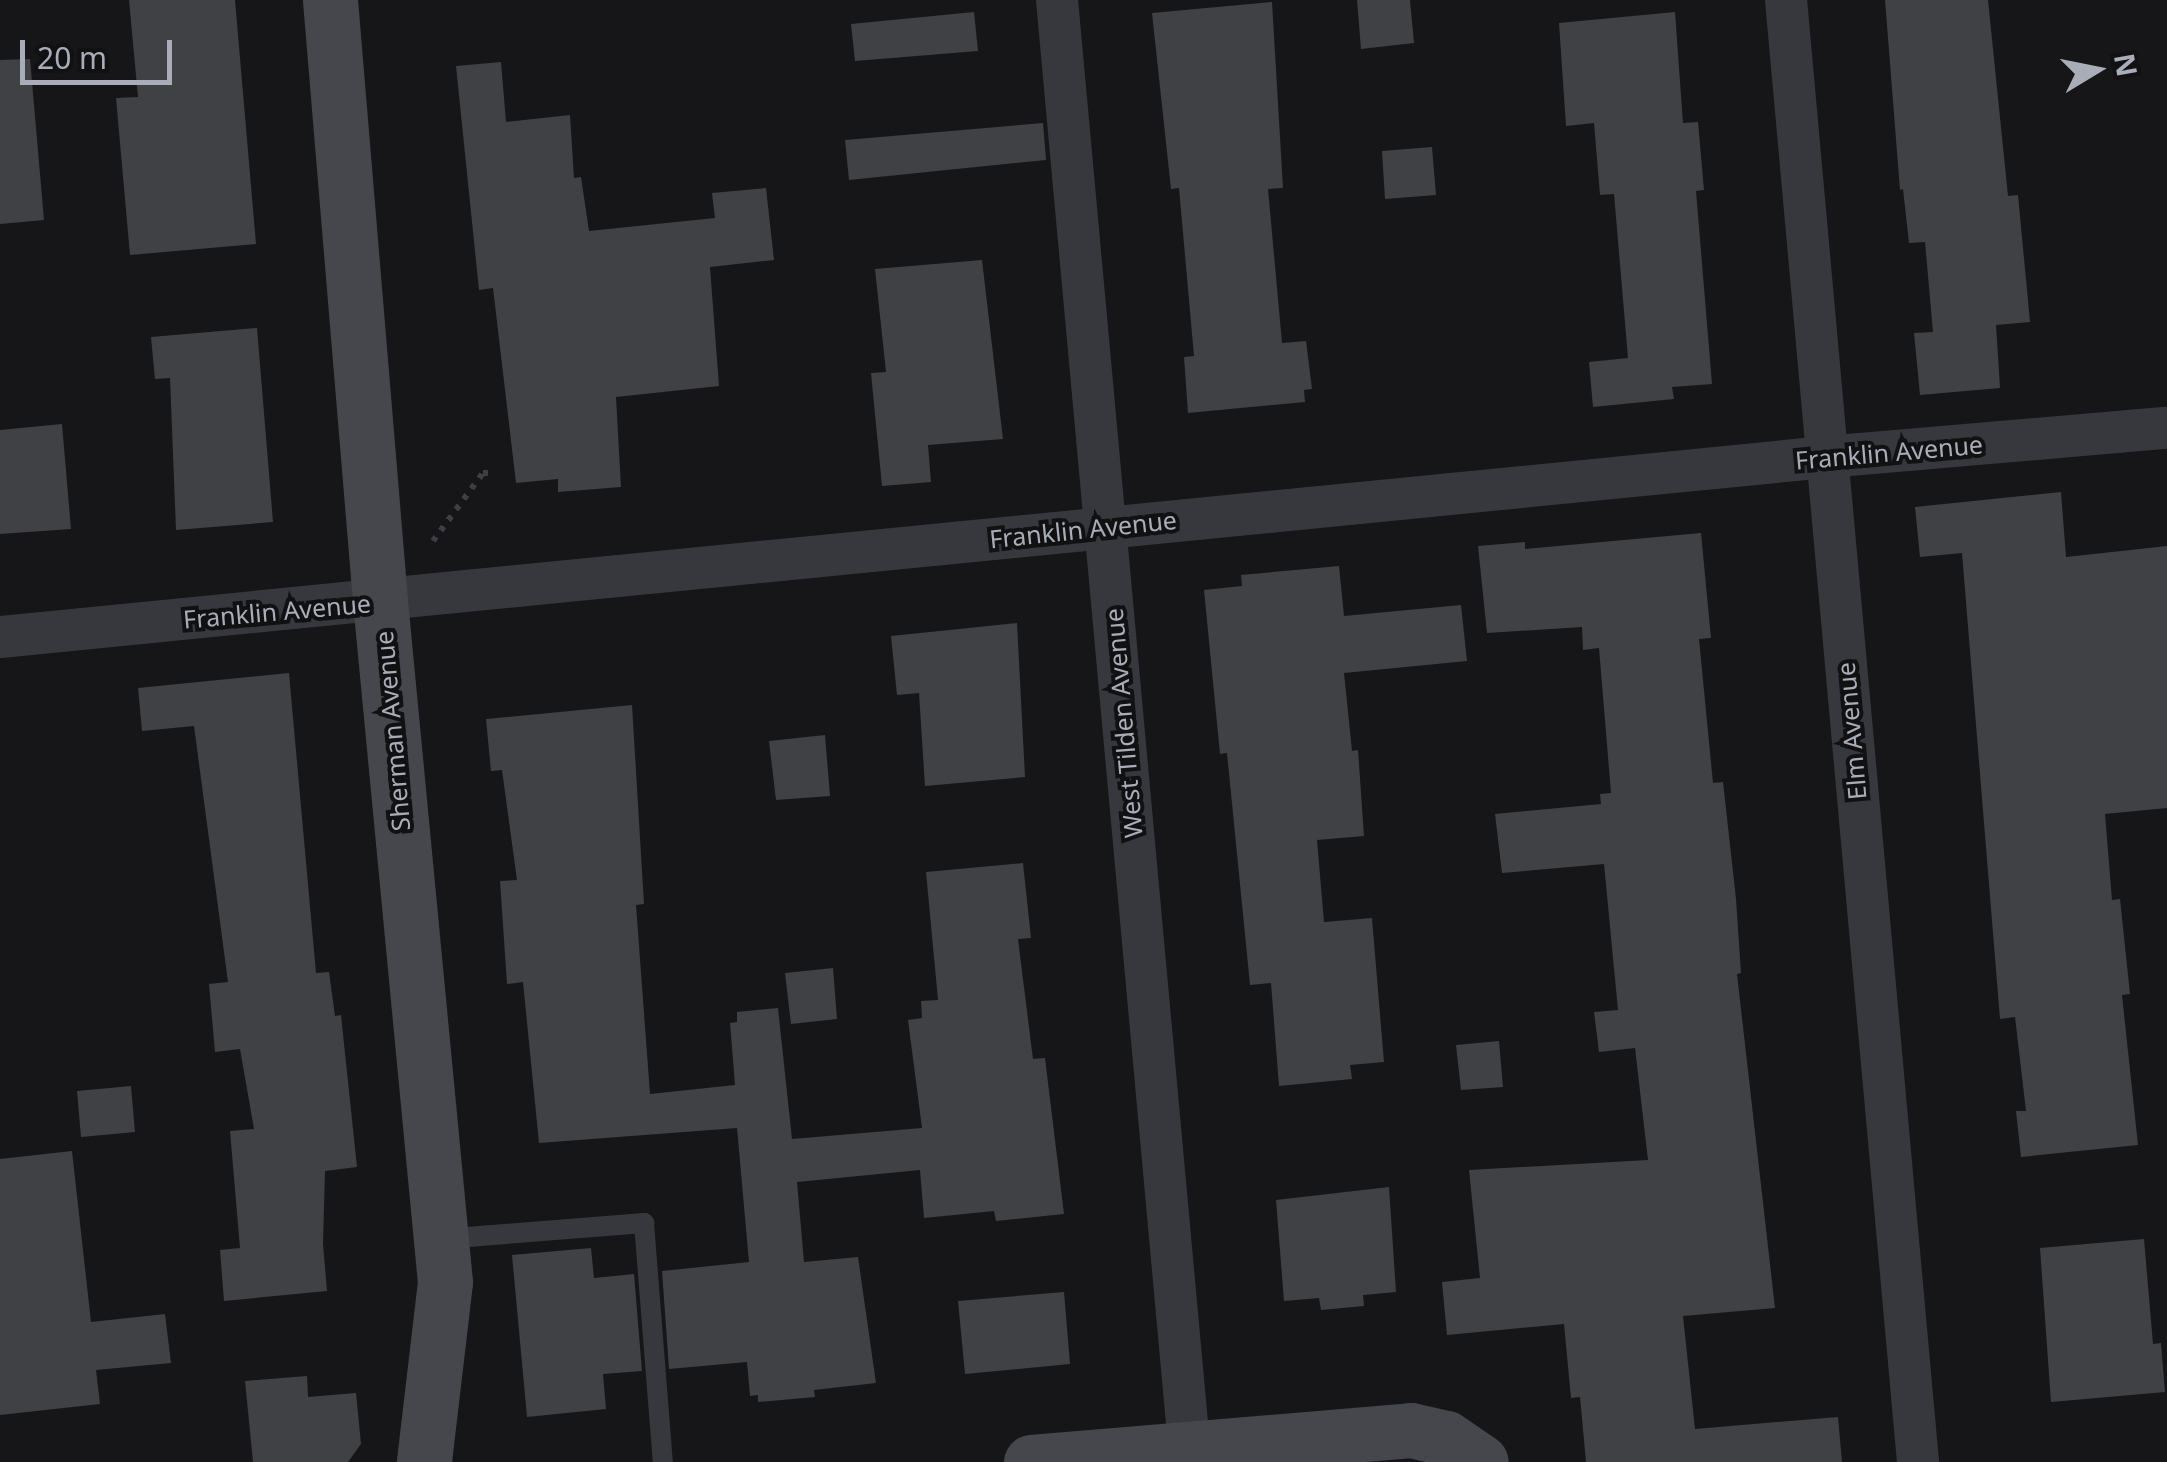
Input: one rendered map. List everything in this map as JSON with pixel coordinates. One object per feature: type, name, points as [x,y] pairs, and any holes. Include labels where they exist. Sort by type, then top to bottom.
[{"type":"street","name":"Sherman Avenue","points":[[330,0],[380,601],[444,1282],[424,1462]]},
{"type":"street","name":"West Tilden Avenue","points":[[1058,0],[1189,1446]]},
{"type":"street","name":"Elm Avenue","points":[[1786,0],[1918,1462]]},
{"type":"street","name":"Franklin Avenue","points":[[0,637],[1106,526],[2167,428]]},
{"type":"street","points":[[1031,1462],[1411,1430],[1446,1438],[1481,1462]]},
{"type":"lane","points":[[440,1239],[644,1223],[663,1462]]},
{"type":"path","points":[[433,540],[483,473],[493,473]]},
{"type":"building","points":[[129,0],[235,0],[256,244],[130,255],[116,98],[138,97]]},
{"type":"building","points":[[1357,0],[1410,0],[1414,43],[1361,49]]},
{"type":"building","points":[[1885,0],[1988,0],[2008,196],[2018,195],[2030,322],[1996,325],[2000,388],[1920,395],[1914,333],[1933,332],[1925,242],[1909,243],[1903,189],[1900,190]]},
{"type":"building","points":[[1272,2],[1283,188],[1268,189],[1282,343],[1306,341],[1312,389],[1304,390],[1305,402],[1188,413],[1184,357],[1194,356],[1179,188],[1171,189],[1152,13]]},
{"type":"building","points":[[974,12],[978,51],[855,61],[851,24]]},
{"type":"building","points":[[1675,12],[1683,123],[1698,122],[1704,190],[1696,191],[1712,384],[1672,387],[1674,399],[1593,407],[1589,362],[1628,358],[1614,194],[1600,195],[1594,123],[1566,126],[1559,23]]},
{"type":"building","points":[[30,59],[44,220],[0,224],[0,60]]},
{"type":"building","points":[[501,62],[506,122],[570,115],[574,178],[581,177],[589,231],[715,218],[712,193],[766,188],[774,260],[710,267],[719,386],[616,397],[621,487],[558,492],[558,479],[516,483],[493,288],[479,290],[456,66]]},
{"type":"building","points":[[1043,123],[1046,160],[849,180],[845,140]]},
{"type":"building","points":[[1432,147],[1436,195],[1385,199],[1382,151]]},
{"type":"building","points":[[982,260],[1003,439],[928,445],[931,482],[882,486],[871,373],[886,372],[875,269]]},
{"type":"building","points":[[257,328],[273,522],[176,530],[170,378],[155,379],[151,337]]},
{"type":"building","points":[[62,424],[71,529],[0,534],[0,430]]},
{"type":"building","points":[[2061,492],[2066,557],[2167,546],[2167,808],[2105,814],[2112,900],[2120,899],[2130,994],[2122,995],[2138,1145],[2021,1157],[2016,1111],[2026,1111],[2015,1017],[2000,1019],[1962,553],[1920,557],[1915,507]]},
{"type":"building","points":[[1701,533],[1711,638],[1699,639],[1713,783],[1723,782],[1736,899],[1741,973],[1737,974],[1775,1308],[1683,1316],[1695,1429],[1838,1417],[1842,1462],[1586,1462],[1580,1397],[1571,1398],[1564,1324],[1447,1335],[1442,1282],[1480,1278],[1469,1170],[1648,1160],[1635,1048],[1599,1052],[1594,1012],[1618,1010],[1604,864],[1502,873],[1495,814],[1601,804],[1600,794],[1611,793],[1599,648],[1583,650],[1582,627],[1487,633],[1478,546],[1525,542],[1525,549]]},
{"type":"building","points":[[1339,566],[1344,616],[1461,605],[1467,661],[1344,673],[1352,751],[1358,750],[1364,836],[1317,840],[1324,922],[1372,918],[1384,1062],[1350,1065],[1352,1079],[1279,1086],[1271,983],[1250,985],[1227,753],[1220,754],[1204,590],[1242,586],[1241,575]]},
{"type":"building","points":[[1017,623],[1025,777],[925,786],[919,693],[897,695],[891,636]]},
{"type":"building","points":[[289,673],[316,973],[329,972],[335,1016],[341,1015],[357,1167],[325,1171],[323,1244],[327,1291],[224,1301],[220,1250],[240,1248],[230,1131],[254,1129],[240,1049],[215,1052],[209,984],[228,982],[194,726],[142,731],[138,688]]},
{"type":"building","points":[[632,705],[644,904],[636,905],[650,1094],[735,1085],[730,1023],[737,1022],[737,1012],[778,1008],[792,1139],[922,1128],[908,1020],[922,1018],[921,1001],[938,1000],[926,872],[1023,863],[1031,938],[1018,939],[1033,1059],[1045,1058],[1064,1214],[996,1221],[994,1211],[924,1218],[920,1170],[797,1182],[804,1262],[858,1257],[876,1383],[814,1390],[815,1397],[758,1402],[758,1395],[750,1396],[747,1362],[669,1369],[662,1271],[749,1262],[737,1128],[539,1143],[523,982],[507,984],[500,881],[517,880],[502,770],[491,771],[486,719]]},
{"type":"building","points":[[825,735],[830,796],[776,800],[769,741]]},
{"type":"building","points":[[833,968],[837,1019],[791,1024],[785,973]]},
{"type":"building","points":[[1499,1041],[1503,1087],[1461,1090],[1456,1045]]},
{"type":"building","points":[[131,1086],[135,1132],[81,1137],[77,1091]]},
{"type":"building","points":[[72,1151],[91,1322],[165,1314],[171,1363],[96,1370],[100,1404],[0,1415],[0,1159]]},
{"type":"building","points":[[1389,1187],[1396,1292],[1363,1295],[1364,1306],[1321,1310],[1319,1298],[1284,1301],[1276,1200]]},
{"type":"building","points":[[2144,1239],[2153,1344],[2161,1343],[2165,1392],[2051,1402],[2040,1248]]},
{"type":"building","points":[[591,1248],[594,1278],[634,1274],[642,1371],[603,1374],[606,1409],[527,1417],[512,1255]]},
{"type":"building","points":[[1064,1292],[1070,1364],[965,1374],[958,1301]]},
{"type":"building","points":[[307,1376],[308,1397],[356,1393],[361,1444],[348,1462],[253,1462],[245,1381]]}]
